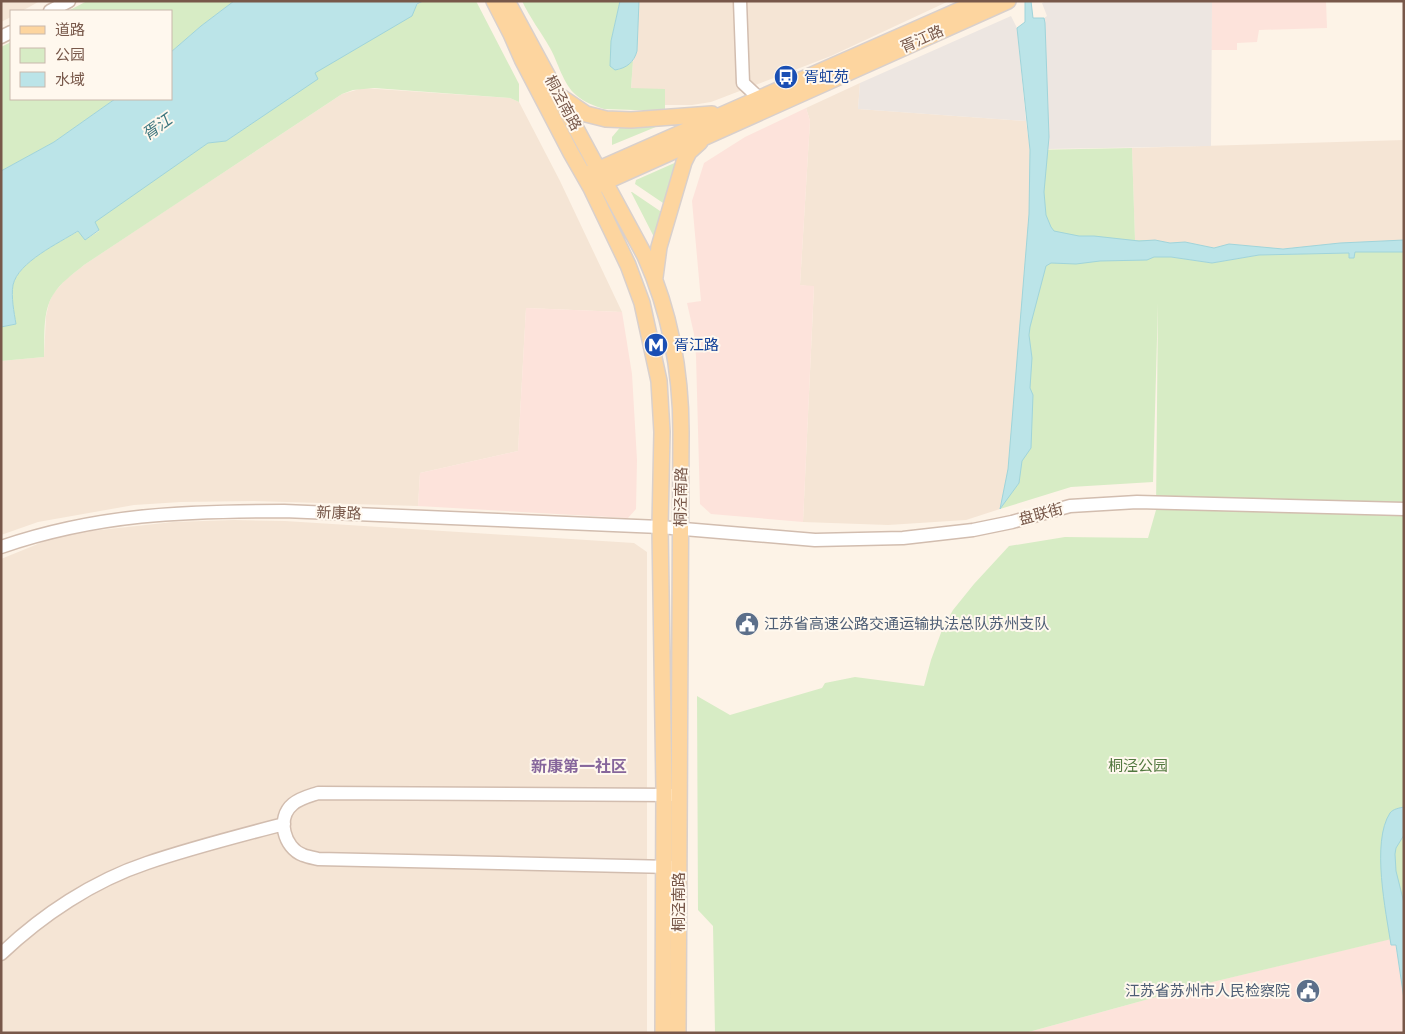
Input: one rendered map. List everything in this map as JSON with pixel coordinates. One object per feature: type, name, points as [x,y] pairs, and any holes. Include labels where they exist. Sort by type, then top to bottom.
[{"type":"main road","name":"桐泾南路","points":[[494,1],[522,59],[588,182],[633,277],[642,303],[655,360],[662,432],[660,527],[671,795],[679,867],[678,1033]]},
{"type":"main road","name":"桐泾南路","points":[[507,1],[560,96],[655,278],[670,325],[680,386],[680,529],[671,795],[664,866],[663,1033]]},
{"type":"main road","name":"胥江路","points":[[588,182],[731,112],[971,3]]},
{"type":"main road","name":"胥江路","points":[[602,175],[705,136],[1001,4]]},
{"type":"main road","points":[[560,96],[588,115],[610,120],[688,117],[731,112]]},
{"type":"main road","points":[[655,278],[658,251],[684,162],[689,152],[705,136]]},
{"type":"street","points":[[52,10],[69,1]]},
{"type":"street","points":[[740,1],[743,83],[760,99]]},
{"type":"street","name":"盘联街","points":[[680,529],[815,540],[903,538],[973,530],[1012,522],[1070,506],[1137,502],[1404,509]]},
{"type":"street","name":"新康路","points":[[1,547],[49,531],[114,518],[223,511],[284,511],[680,529]]},
{"type":"street","points":[[671,795],[318,793],[292,804],[285,813],[284,834],[291,846],[302,855],[318,859],[679,867]]},
{"type":"street","points":[[1,954],[53,912],[100,884],[146,864],[284,824]]},
{"type":"shaded area","points":[[1,1],[40,1],[24,10],[10,10],[10,18],[1,22]]},
{"type":"shaded area","name":"胥虹苑","points":[[639,1],[949,1],[831,56],[711,102],[692,105],[665,105],[665,89],[631,89],[633,61],[637,51]]},
{"type":"shaded area","points":[[1047,1],[1212,1],[1211,146],[1048,149],[1044,18],[1047,16],[1042,3]]},
{"type":"shaded area","points":[[1212,1],[1326,1],[1327,28],[1259,30],[1257,42],[1237,43],[1237,50],[1211,50]]},
{"type":"shaded area","points":[[1011,16],[1017,28],[1026,121],[858,109],[860,83]]},
{"type":"shaded area","points":[[860,83],[858,109],[1026,121],[1030,150],[1029,214],[1008,469],[1000,509],[966,520],[888,525],[803,522],[814,287],[800,285],[810,121],[806,108]]},
{"type":"shaded area","points":[[363,88],[510,98],[519,102],[560,181],[622,312],[526,308],[518,451],[420,473],[418,506],[254,501],[134,505],[38,522],[1,535],[1,361],[44,357],[46,316],[53,294],[65,280],[84,265],[147,223],[342,94]]},
{"type":"shaded area","points":[[806,108],[810,121],[800,285],[814,286],[803,522],[711,514],[700,504],[696,356],[694,334],[687,303],[701,301],[692,201],[704,163],[745,137]]},
{"type":"shaded area","points":[[1404,140],[1404,240],[1275,249],[1221,246],[1214,248],[1185,242],[1170,243],[1155,240],[1135,240],[1132,148]]},
{"type":"shaded area","points":[[526,308],[622,312],[632,374],[637,460],[636,509],[628,518],[418,506],[420,473],[518,451]]},
{"type":"shaded area","points":[[285,521],[634,543],[647,552],[647,1033],[1,1033],[1,559],[55,537],[173,522]]},
{"type":"shaded area","name":"江苏省苏州市人民检察院","points":[[1390,939],[1391,945],[1396,945],[1404,999],[1404,1033],[1025,1033],[1200,985]]},
{"type":"green space","points":[[87,1],[234,1],[172,51],[172,10],[70,10]]},
{"type":"green space","points":[[423,1],[476,1],[519,84],[519,102],[510,98],[374,88],[353,90],[342,94],[84,265],[59,287],[49,302],[45,325],[44,357],[1,361],[1,327],[16,324],[13,285],[16,277],[31,261],[79,231],[85,240],[99,231],[94,222],[208,143],[226,141],[317,79],[314,73]]},
{"type":"green space","points":[[522,1],[620,1],[611,41],[618,70],[633,61],[631,88],[665,89],[665,111],[604,109],[589,104],[579,97],[568,85],[550,48]]},
{"type":"green space","points":[[10,42],[10,100],[114,100],[54,142],[1,171],[1,47]]},
{"type":"green space","points":[[623,124],[663,124],[612,145],[612,137]]},
{"type":"green space","name":"桐泾公园","points":[[1132,148],[1135,240],[1155,240],[1158,257],[1212,263],[1259,255],[1349,253],[1349,258],[1355,252],[1404,252],[1404,936],[1200,985],[1025,1033],[715,1033],[713,926],[698,910],[697,696],[730,715],[822,688],[825,683],[855,677],[924,686],[942,630],[953,610],[1009,546],[1065,537],[1148,538],[1156,510],[1158,303],[1153,482],[1071,487],[1000,509],[1008,469],[1029,214],[1030,150]]},
{"type":"green space","points":[[679,161],[666,205],[635,184],[636,180]]},
{"type":"green space","points":[[631,192],[663,213],[656,238],[654,237]]},
{"type":"water","name":"胥江","points":[[234,1],[423,1],[417,4],[412,16],[315,73],[318,79],[226,141],[208,143],[95,222],[99,230],[85,240],[78,231],[40,254],[16,277],[13,285],[16,324],[1,327],[1,171],[54,142],[114,100],[172,100],[172,51]]},
{"type":"water","points":[[620,1],[639,1],[637,51],[629,64],[615,70],[610,66],[611,41]]},
{"type":"water","points":[[1025,1],[1031,1],[1033,18],[1044,18],[1045,23],[1049,137],[1044,192],[1046,215],[1054,231],[1079,236],[1139,241],[1155,240],[1170,243],[1185,242],[1214,248],[1229,244],[1283,249],[1340,243],[1404,240],[1404,252],[1355,252],[1354,258],[1349,258],[1349,253],[1259,255],[1212,263],[1171,257],[1154,257],[1147,260],[1100,261],[1076,264],[1051,263],[1046,266],[1029,335],[1032,358],[1030,388],[1033,395],[1031,448],[1022,461],[1019,483],[1000,509],[1008,469],[1029,214],[1030,150],[1017,28],[1025,22]]},
{"type":"water","points":[[1404,807],[1404,835],[1396,848],[1395,854],[1396,871],[1404,903],[1404,999],[1396,945],[1391,945],[1383,896],[1381,841],[1384,826],[1390,813]]},
{"type":"place","name":"胥虹苑","points":[[786,77]]},
{"type":"place","name":"胥江路","points":[[656,345]]},
{"type":"place","name":"江苏省高速公路交通运输执法总队苏州支队","points":[[747,624]]},
{"type":"place","name":"江苏省苏州市人民检察院","points":[[1308,991]]},
{"type":"district","name":"新康第一社区","points":[[579,766]]}]
